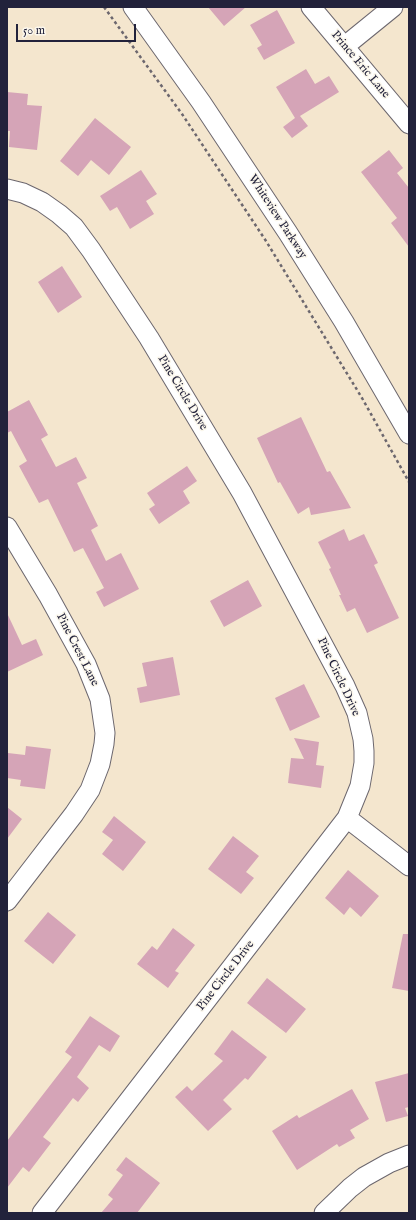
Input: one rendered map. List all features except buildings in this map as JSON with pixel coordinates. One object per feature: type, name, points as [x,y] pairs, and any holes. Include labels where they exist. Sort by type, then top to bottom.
[{"type":"street","name":"Whiteview Parkway","points":[[133,7],[189,84],[237,154],[355,341],[409,434]]},
{"type":"street","name":"Prince Eric Lane","points":[[311,7],[409,124]]},
{"type":"street","points":[[345,46],[393,7]]},
{"type":"street","name":"Pine Circle Drive","points":[[7,189],[32,197],[51,208],[66,220],[81,236],[149,338],[223,460],[264,532],[345,686],[357,713],[363,739],[364,762],[360,786],[347,818],[42,1213]]},
{"type":"street","name":"Pine Crest Lane","points":[[7,527],[48,595],[86,664],[100,699],[105,733],[104,750],[90,790],[74,814],[7,900]]},
{"type":"street","points":[[347,818],[409,866]]},
{"type":"street","points":[[324,1213],[364,1177],[389,1163],[409,1156]]},
{"type":"path","points":[[104,7],[182,114],[258,229],[362,398],[409,482]]}]
